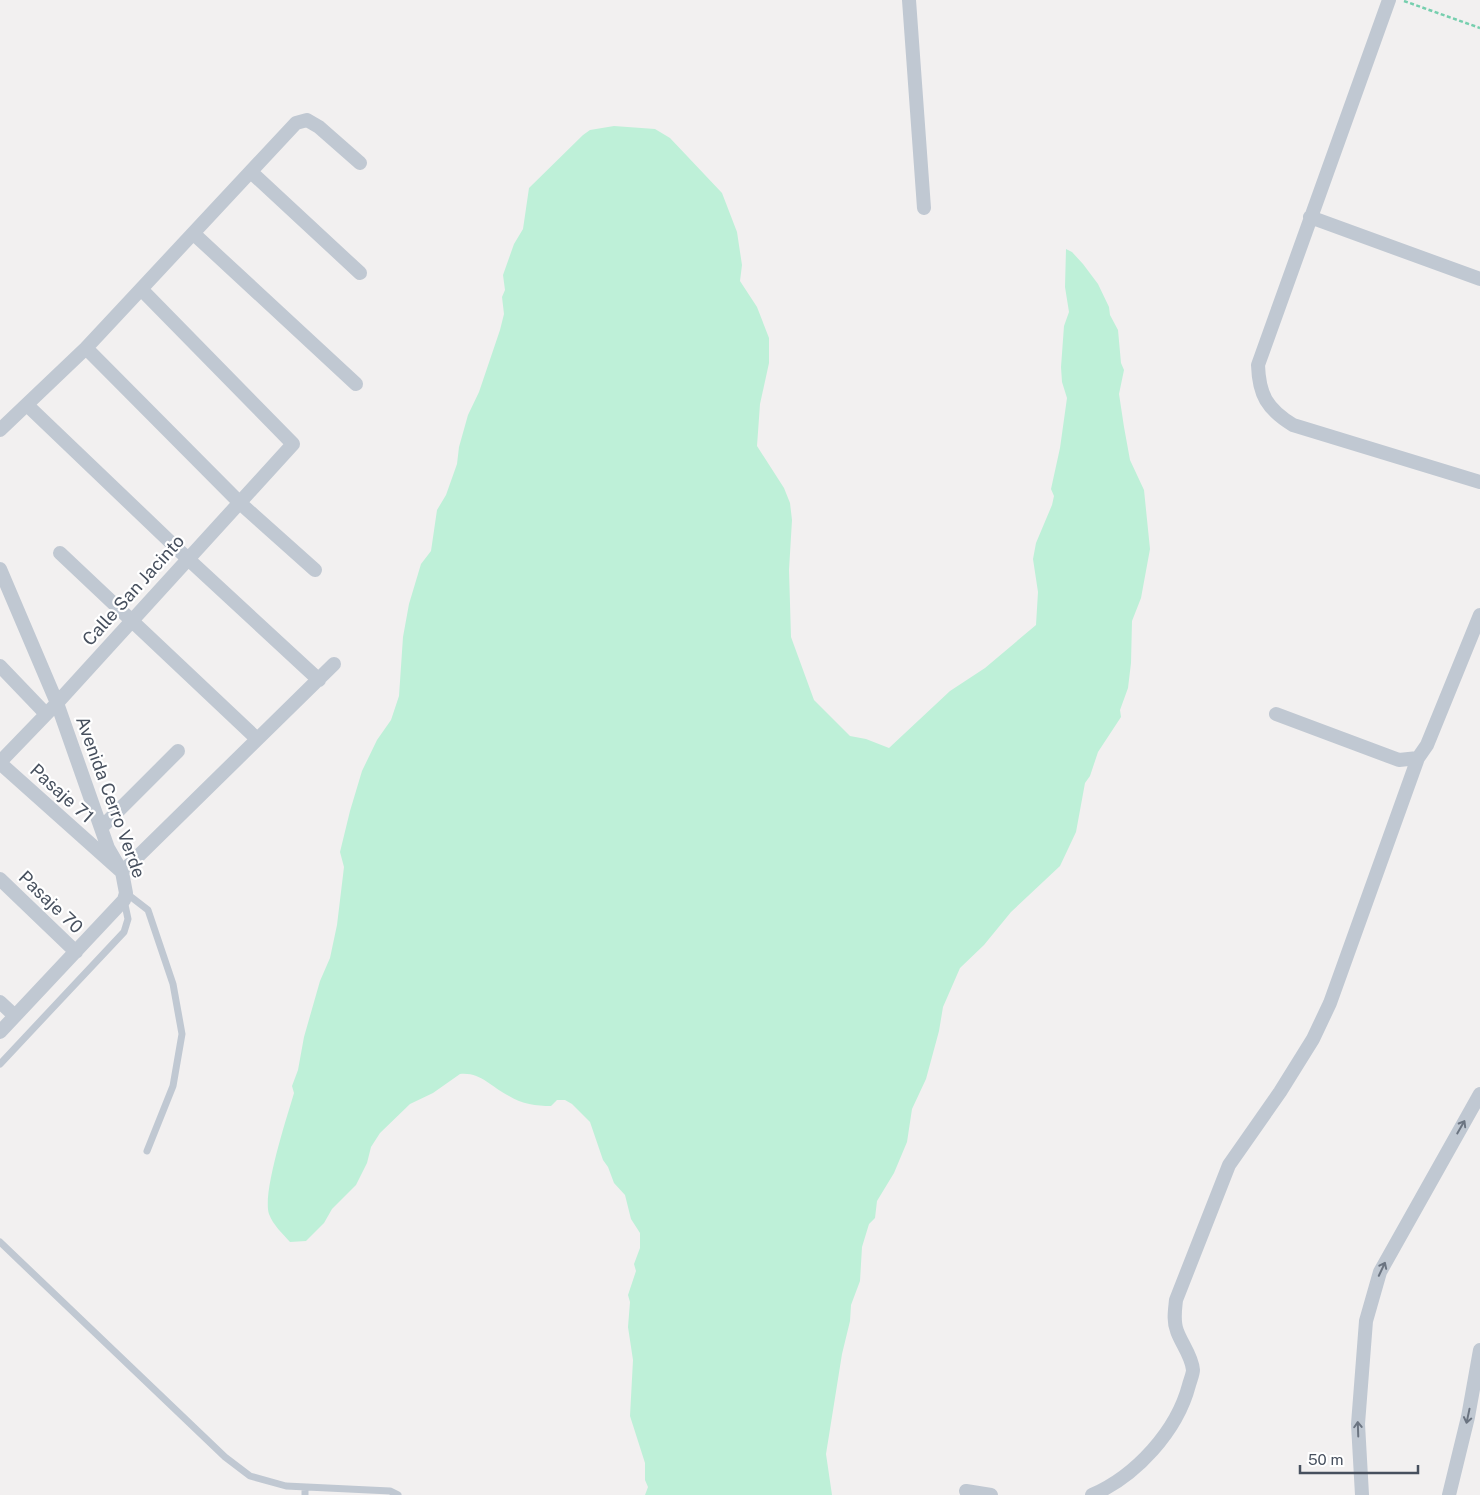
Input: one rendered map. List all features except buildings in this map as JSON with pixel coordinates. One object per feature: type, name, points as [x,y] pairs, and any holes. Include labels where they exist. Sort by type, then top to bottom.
[{"type":"street","points":[[910,0],[924,208]]},
{"type":"street","points":[[1389,0],[1258,364],[1259,381],[1265,398],[1276,415],[1293,425],[1480,482]]},
{"type":"street","points":[[0,430],[86,348],[194,234],[296,122],[307,120],[319,127],[360,163]]},
{"type":"street","points":[[251,172],[360,274]]},
{"type":"street","points":[[1310,217],[1480,279]]},
{"type":"street","points":[[194,234],[356,384]]},
{"type":"street","name":"Calle San Jacinto","points":[[0,762],[57,703],[187,558],[293,444],[141,289]]},
{"type":"street","points":[[86,348],[240,503],[315,570]]},
{"type":"street","points":[[27,405],[318,680]]},
{"type":"street","points":[[60,553],[256,738]]},
{"type":"street","name":"Avenida Cerro Verde","points":[[0,569],[57,703],[108,848],[122,872],[125,897],[0,1032]]},
{"type":"street","points":[[1092,1495],[1106,1489],[1140,1462],[1158,1442],[1185,1401],[1193,1370],[1176,1330],[1174,1316],[1176,1300],[1230,1165],[1314,1039],[1327,1010],[1418,758],[1427,744],[1480,615]]},
{"type":"street","points":[[122,872],[256,738],[334,664]]},
{"type":"street","points":[[0,666],[46,714]]},
{"type":"street","points":[[1276,714],[1399,760],[1418,758]]},
{"type":"street","points":[[101,828],[178,751]]},
{"type":"street","name":"Pasaje 71","points":[[0,762],[122,872]]},
{"type":"street","name":"Pasaje 70","points":[[0,879],[76,952]]},
{"type":"street","points":[[0,1002],[15,1016]]},
{"type":"street","points":[[1362,1495],[1358,1424],[1366,1321],[1380,1272],[1480,1094]]},
{"type":"street","points":[[1449,1495],[1468,1417],[1480,1350]]},
{"type":"street","points":[[966,1492],[992,1495]]},
{"type":"lane","points":[[0,1064],[124,932],[128,919],[125,897]]},
{"type":"lane","points":[[125,897],[148,910],[173,984],[182,1034],[173,1086],[147,1151]]},
{"type":"lane","points":[[0,1242],[225,1457],[250,1476],[286,1486],[390,1490],[398,1495]]},
{"type":"lane","points":[[305,1487],[306,1495]]},
{"type":"path","points":[[1402,0],[1480,28]]},
{"type":"green space","points":[[614,126],[655,129],[670,138],[722,193],[737,232],[742,265],[740,281],[757,307],[769,338],[769,363],[760,404],[757,446],[784,488],[790,503],[792,520],[789,570],[791,637],[814,700],[850,736],[866,739],[889,748],[950,691],[985,668],[1036,625],[1038,592],[1033,559],[1036,543],[1054,496],[1051,489],[1060,448],[1067,398],[1062,382],[1061,367],[1064,326],[1069,312],[1065,287],[1066,249],[1072,252],[1083,264],[1098,284],[1118,330],[1121,363],[1124,370],[1119,394],[1124,427],[1130,460],[1144,490],[1150,549],[1141,598],[1132,621],[1131,663],[1128,688],[1120,710],[1121,717],[1098,752],[1090,776],[1085,783],[1076,832],[1060,866],[1011,912],[984,945],[960,968],[943,1007],[939,1031],[926,1079],[912,1109],[907,1142],[894,1173],[877,1201],[875,1218],[869,1224],[862,1247],[860,1281],[851,1305],[850,1321],[842,1354],[826,1454],[832,1495],[645,1495],[648,1487],[645,1480],[645,1463],[630,1416],[633,1360],[628,1327],[630,1302],[628,1295],[636,1271],[634,1264],[640,1248],[640,1233],[631,1219],[625,1195],[614,1183],[603,1160],[590,1122],[572,1104],[565,1100],[557,1100],[551,1106],[529,1104],[514,1099],[474,1075],[460,1074],[433,1093],[410,1104],[380,1133],[371,1147],[367,1163],[356,1185],[332,1209],[324,1223],[306,1241],[290,1242],[276,1226],[269,1214],[269,1190],[272,1173],[294,1093],[292,1086],[298,1070],[304,1037],[320,981],[330,958],[337,925],[344,867],[340,852],[350,811],[362,771],[377,740],[391,720],[399,696],[403,637],[409,604],[421,564],[431,551],[437,510],[446,495],[457,464],[459,447],[468,415],[479,392],[500,330],[504,314],[502,297],[505,290],[503,275],[514,244],[523,229],[529,188],[583,135],[590,130]]}]
